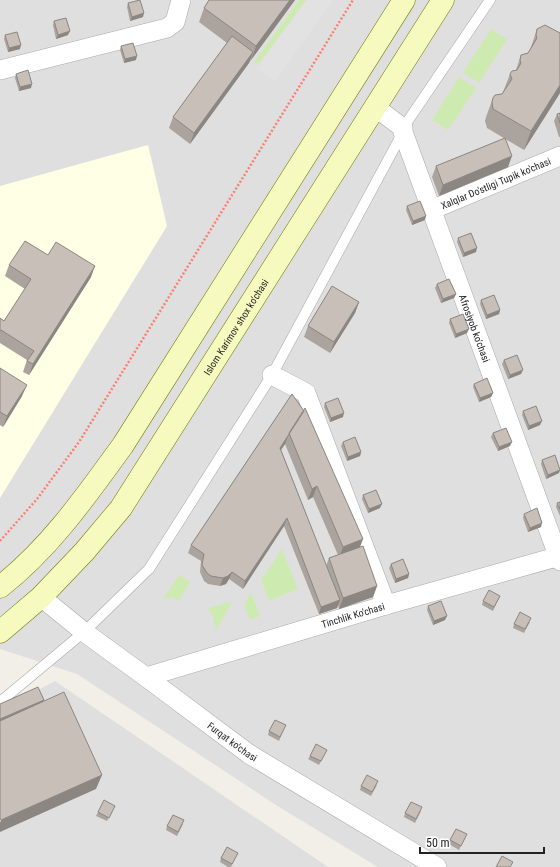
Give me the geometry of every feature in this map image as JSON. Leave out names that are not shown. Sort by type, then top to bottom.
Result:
[{"type":"main road","points":[[0,587],[17,574],[78,507],[123,445],[404,0]]},
{"type":"main road","name":"Islom Karimov shox ko'chasi","points":[[0,632],[41,597],[84,552],[121,508],[443,0]]},
{"type":"street","points":[[0,70],[167,28],[175,22],[181,0]]},
{"type":"street","points":[[375,107],[403,130]]},
{"type":"street","name":"Afrosiyob ko'chasi","points":[[403,130],[559,558]]},
{"type":"street","name":"Xalqlar Do'stligi Tupik ko'chasi","points":[[431,210],[560,156]]},
{"type":"street","points":[[272,375],[306,393],[386,605]]},
{"type":"street","name":"Tinchlik Ko'chasi","points":[[146,677],[386,605],[559,558]]},
{"type":"street","name":"Furqat ko'chasi","points":[[41,597],[84,632],[249,754],[436,867]]},
{"type":"lane","points":[[1,706],[84,632],[149,569],[272,375],[403,130],[490,0]]},
{"type":"path","points":[[0,541],[37,499],[79,442],[353,0]]},
{"type":"shaded area","points":[[0,0],[560,0],[560,867],[378,867],[279,807],[77,674],[0,649]]},
{"type":"shaded area","points":[[307,0],[333,0],[275,81],[257,68]]},
{"type":"shaded area","points":[[148,145],[167,226],[0,498],[0,186]]},
{"type":"shaded area","points":[[55,681],[328,867],[0,867],[0,710]]},
{"type":"green space","points":[[299,0],[306,0],[258,65],[254,62]]},
{"type":"green space","points":[[491,29],[507,39],[479,83],[463,72]]},
{"type":"green space","points":[[459,77],[476,88],[448,130],[432,120]]},
{"type":"green space","points":[[282,549],[298,589],[269,601],[261,580]]},
{"type":"green space","points":[[179,575],[190,582],[179,601],[172,597],[163,599]]},
{"type":"green space","points":[[251,592],[260,616],[250,620],[244,605]]},
{"type":"green space","points":[[233,601],[216,630],[213,617],[208,608]]},
{"type":"building","points":[[140,0],[144,13],[132,17],[128,3]]},
{"type":"building","points":[[209,0],[290,0],[256,46],[204,8]]},
{"type":"building","points":[[66,18],[70,31],[58,35],[54,21]]},
{"type":"building","points":[[545,25],[560,33],[560,85],[531,131],[493,109],[492,102],[495,95],[502,94],[512,79],[510,74],[512,71],[517,70],[521,63],[521,55],[528,53],[537,38],[537,29]]},
{"type":"building","points":[[17,32],[21,45],[9,48],[5,35]]},
{"type":"building","points":[[232,36],[253,52],[194,133],[173,117]]},
{"type":"building","points":[[133,43],[137,56],[125,59],[121,46]]},
{"type":"building","points":[[28,70],[32,84],[20,87],[16,74]]},
{"type":"building","points":[[560,113],[560,123],[557,114]]},
{"type":"building","points":[[505,138],[512,156],[443,185],[436,166]]},
{"type":"building","points":[[420,201],[426,216],[413,221],[407,206]]},
{"type":"building","points":[[471,233],[477,248],[464,253],[458,238]]},
{"type":"building","points":[[25,241],[48,255],[56,242],[95,266],[33,364],[27,361],[34,351],[1,330],[0,331],[0,318],[4,321],[31,279],[9,265]]},
{"type":"building","points":[[449,279],[456,294],[443,299],[437,284]]},
{"type":"building","points":[[332,286],[359,302],[334,342],[308,326]]},
{"type":"building","points":[[494,295],[500,310],[487,315],[481,300]]},
{"type":"building","points":[[463,314],[469,329],[456,334],[450,319]]},
{"type":"building","points":[[517,355],[523,370],[510,375],[504,360]]},
{"type":"building","points":[[0,368],[27,385],[7,416],[0,412]]},
{"type":"building","points":[[487,378],[493,393],[480,398],[474,384]]},
{"type":"building","points":[[292,394],[304,411],[280,448],[340,600],[321,607],[287,518],[245,581],[232,572],[223,578],[211,576],[202,565],[204,554],[191,545]]},
{"type":"building","points":[[338,398],[344,413],[331,418],[325,403]]},
{"type":"building","points":[[536,406],[542,421],[529,426],[523,411]]},
{"type":"building","points":[[305,408],[363,539],[343,547],[317,486],[312,489],[289,433]]},
{"type":"building","points":[[506,428],[512,442],[499,447],[493,433]]},
{"type":"building","points":[[355,437],[361,452],[348,457],[343,442]]},
{"type":"building","points":[[555,455],[560,470],[548,475],[542,460]]},
{"type":"building","points":[[376,490],[382,504],[369,509],[363,495]]},
{"type":"building","points":[[560,502],[560,509],[557,503]]},
{"type":"building","points":[[537,508],[542,523],[530,528],[524,514]]},
{"type":"building","points":[[363,546],[377,586],[343,598],[329,558]]},
{"type":"building","points":[[403,559],[409,574],[396,579],[391,564]]},
{"type":"building","points":[[489,590],[500,596],[494,607],[483,601]]},
{"type":"building","points":[[441,601],[447,616],[434,621],[428,606]]},
{"type":"building","points":[[520,612],[531,618],[525,629],[514,624]]},
{"type":"building","points":[[38,687],[44,700],[0,719],[0,704]]},
{"type":"building","points":[[64,692],[102,775],[1,820],[0,721]]},
{"type":"building","points":[[275,720],[286,725],[280,737],[269,731]]},
{"type":"building","points":[[316,744],[327,750],[321,761],[310,756]]},
{"type":"building","points":[[367,775],[378,781],[372,792],[361,786]]},
{"type":"building","points":[[104,800],[115,806],[109,818],[98,812]]},
{"type":"building","points":[[411,802],[422,807],[416,819],[405,813]]},
{"type":"building","points":[[173,815],[184,820],[178,832],[167,826]]},
{"type":"building","points":[[456,829],[467,834],[461,846],[450,840]]},
{"type":"building","points":[[227,847],[238,853],[232,864],[221,858]]},
{"type":"building","points":[[502,856],[513,862],[510,867],[496,867]]}]
